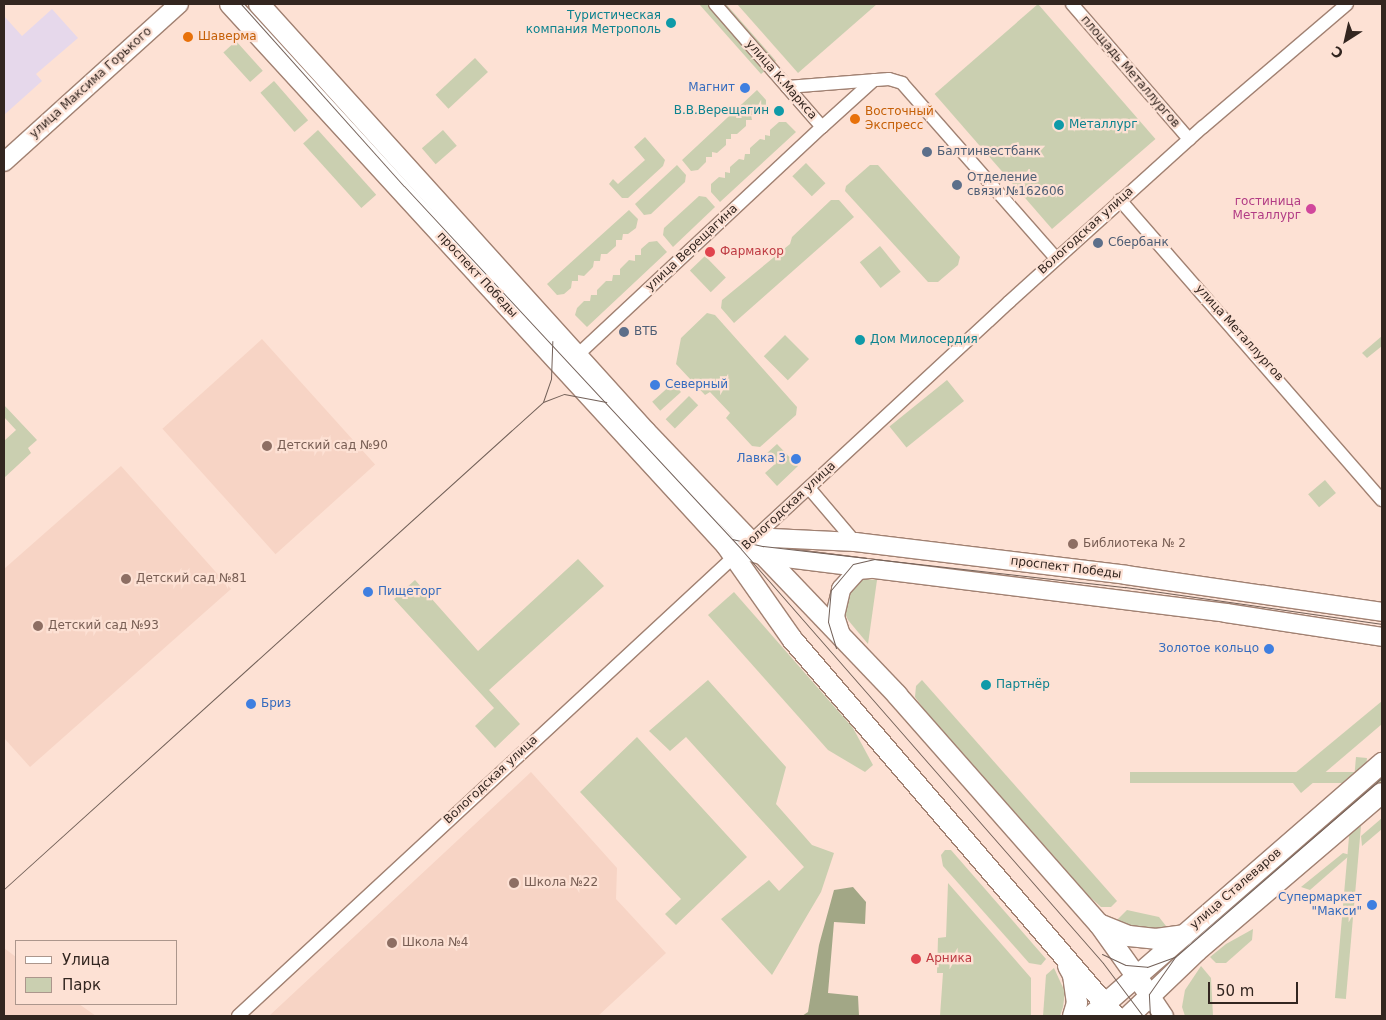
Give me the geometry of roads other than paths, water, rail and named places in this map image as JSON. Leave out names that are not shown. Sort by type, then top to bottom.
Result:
[{"type":"main road","name":"проспект Победы","points":[[230,4],[563,368],[742,550],[796,588],[897,695],[1098,924],[1135,978],[1150,994]]},
{"type":"main road","name":"проспект Победы","points":[[259,4],[414,178],[578,355],[742,550],[768,607],[792,639],[1062,955],[1104,1012]]},
{"type":"main road","points":[[768,607],[768,598],[777,586],[796,588]]},
{"type":"main road","name":"улица Сталеваров","points":[[1104,1012],[1135,978],[1382,764]]},
{"type":"main road","name":"улица Сталеваров","points":[[1129,1016],[1150,994],[1382,793]]},
{"type":"main road","points":[[1098,924],[1128,936],[1156,939],[1184,935]]},
{"type":"main road","points":[[1062,955],[1073,975],[1077,1003],[1073,1016]]},
{"type":"street","name":"улица Максима Горького","points":[[4,162],[179,4]]},
{"type":"street","name":"улица К.Маркса","points":[[715,4],[822,127],[874,80]]},
{"type":"street","name":"площадь Металлургов","points":[[1072,4],[1189,139]]},
{"type":"street","name":"Вологодская улица","points":[[238,1016],[1056,258],[1189,139],[1346,4]]},
{"type":"street","points":[[787,87],[889,79],[902,83],[1056,258]]},
{"type":"street","name":"улица Верещагина","points":[[563,368],[822,127]]},
{"type":"street","name":"улица Металлургов","points":[[1120,200],[1357,467],[1382,492]]},
{"type":"street","name":"улица Металлургов","points":[[1357,467],[1382,500]]},
{"type":"street","points":[[809,488],[855,542]]},
{"type":"street","name":"проспект Победы","points":[[742,550],[772,538],[855,542],[1126,575],[1382,612]]},
{"type":"street","name":"проспект Победы","points":[[742,550],[1226,613],[1382,637]]},
{"type":"street","points":[[842,638],[835,616],[841,588],[858,570],[881,568]]},
{"type":"street","name":"проспект Победы","points":[[1150,994],[1164,1016]]},
{"type":"tram line","points":[[241,4],[404,186],[741,549],[1103,963],[1143,1016]]},
{"type":"tram line","points":[[543,402],[551,379],[552,341]]},
{"type":"tram line","points":[[4,889],[543,402],[564,394],[606,402]]},
{"type":"tram line","points":[[732,539],[763,546],[866,558]]},
{"type":"tram line","points":[[836,648],[828,622],[831,590],[853,564],[874,559],[1125,587],[1382,624]]},
{"type":"tram line","points":[[1150,1016],[1149,994],[1175,957],[1382,778]]},
{"type":"tram line","points":[[1102,954],[1126,965],[1147,967],[1175,957]]},
{"type":"place","name":"Туристическая компания Метрополь","points":[[671,23]]},
{"type":"place","name":"Шаверма","points":[[188,37]]},
{"type":"place","name":"Магнит","points":[[745,88]]},
{"type":"place","name":"В.В.Верещагин","points":[[779,111]]},
{"type":"place","name":"Восточный Экспресс","points":[[855,119]]},
{"type":"place","name":"Металлург","points":[[1059,125]]},
{"type":"place","name":"Балтинвестбанк","points":[[927,152]]},
{"type":"place","name":"Отделение связи №162606","points":[[957,185]]},
{"type":"place","name":"гостиница Металлург","points":[[1311,209]]},
{"type":"place","name":"Сбербанк","points":[[1098,243]]},
{"type":"place","name":"Фармакор","points":[[710,252]]},
{"type":"place","name":"ВТБ","points":[[624,332]]},
{"type":"place","name":"Дом Милосердия","points":[[860,340]]},
{"type":"place","name":"Северный","points":[[655,385]]},
{"type":"place","name":"Детский сад №90","points":[[267,446]]},
{"type":"place","name":"Лавка 3","points":[[796,459]]},
{"type":"place","name":"Библиотека № 2","points":[[1073,544]]},
{"type":"place","name":"Детский сад №81","points":[[126,579]]},
{"type":"place","name":"Пищеторг","points":[[368,592]]},
{"type":"place","name":"Детский сад №93","points":[[38,626]]},
{"type":"place","name":"Золотое кольцо","points":[[1269,649]]},
{"type":"place","name":"Партнёр","points":[[986,685]]},
{"type":"place","name":"Бриз","points":[[251,704]]},
{"type":"place","name":"Школа №22","points":[[514,883]]},
{"type":"place","name":"Супермаркет \"Макси\"","points":[[1372,905]]},
{"type":"place","name":"Школа №4","points":[[392,943]]},
{"type":"place","name":"Арника","points":[[916,959]]}]
